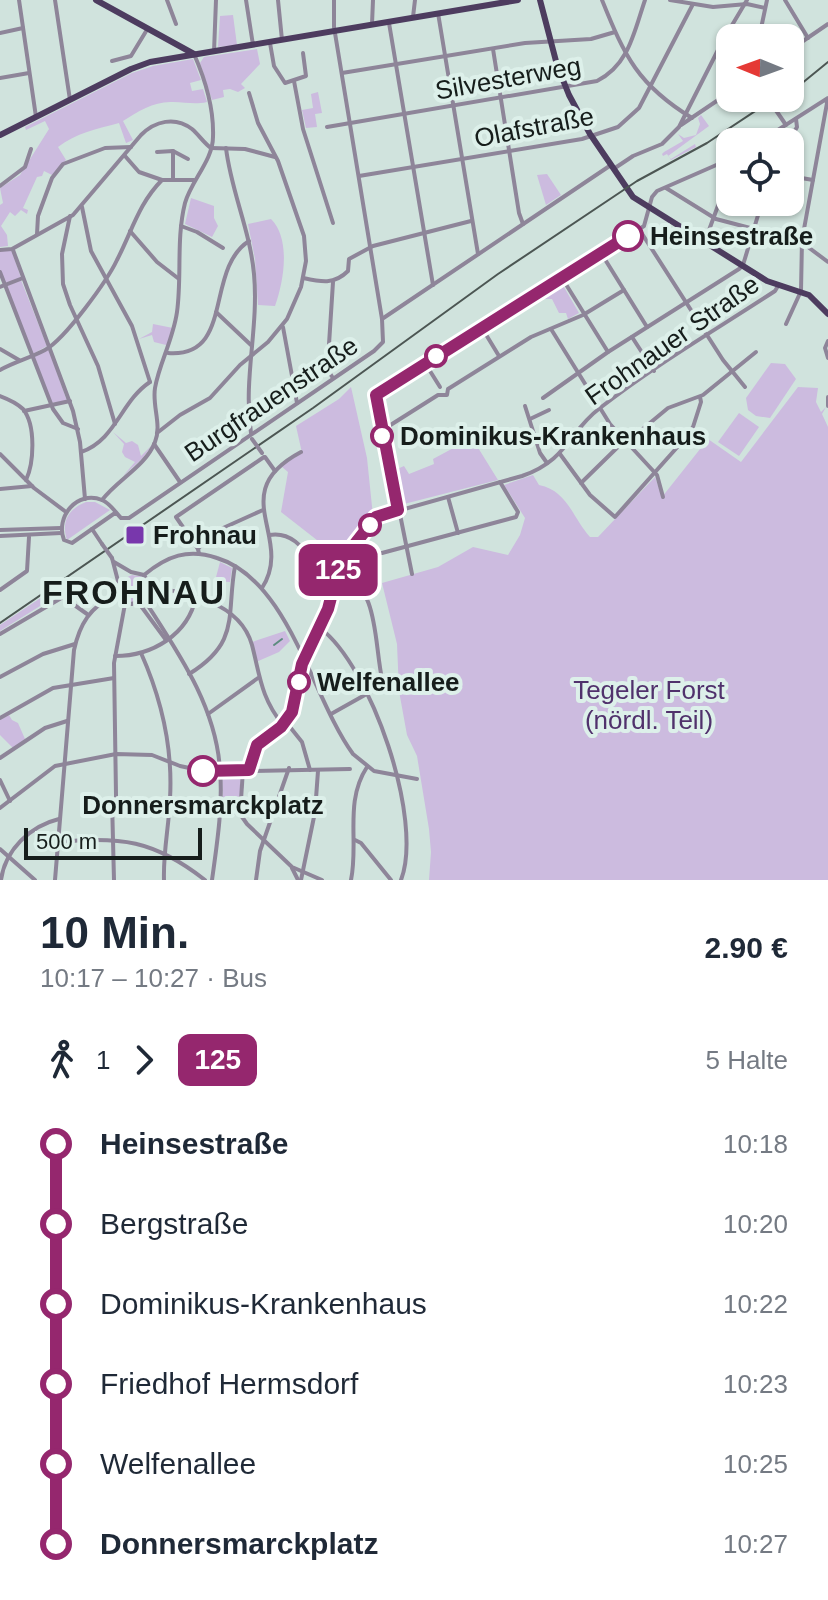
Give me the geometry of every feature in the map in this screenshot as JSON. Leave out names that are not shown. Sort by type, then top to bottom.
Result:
[{"type":"main road","points":[[96,0],[194,54]]},
{"type":"main road","points":[[0,135],[131,69],[194,54],[518,0]]},
{"type":"main road","points":[[540,0],[565,87],[595,141],[633,197],[741,266],[779,286],[801,291],[828,314]]},
{"type":"main road","points":[[180,57],[184,52],[181,46]]},
{"type":"street","points":[[19,0],[36,117]]},
{"type":"street","points":[[55,0],[70,100]]},
{"type":"street","points":[[167,0],[176,24]]},
{"type":"street","points":[[214,52],[216,0]]},
{"type":"street","points":[[246,0],[253,46]]},
{"type":"street","points":[[278,0],[282,40]]},
{"type":"street","name":"Burgfrauenstraße","points":[[115,513],[123,519],[129,518],[252,437],[380,346],[384,337],[335,30],[334,0]]},
{"type":"street","points":[[372,24],[373,0]]},
{"type":"street","points":[[413,17],[415,0]]},
{"type":"street","points":[[602,0],[626,55],[651,88],[692,118]]},
{"type":"street","points":[[626,55],[645,0]]},
{"type":"street","points":[[670,0],[714,7],[746,2],[765,8]]},
{"type":"street","points":[[762,24],[767,0]]},
{"type":"street","points":[[785,0],[808,38]]},
{"type":"street","points":[[679,127],[746,2]]},
{"type":"street","name":"Olafstraße","points":[[359,176],[510,151],[595,141],[627,121],[643,103],[693,4]]},
{"type":"street","points":[[438,13],[478,254]]},
{"type":"street","points":[[389,21],[433,285]]},
{"type":"street","points":[[804,41],[828,24]]},
{"type":"street","points":[[0,33],[23,28]]},
{"type":"street","points":[[112,61],[131,56],[148,28]]},
{"type":"street","points":[[342,73],[550,40],[591,39],[615,32]]},
{"type":"street","points":[[270,43],[274,66],[285,83],[306,75],[303,53]]},
{"type":"street","points":[[493,49],[523,224]]},
{"type":"street","points":[[81,452],[100,442],[129,399],[153,383],[168,353],[177,311],[185,204],[214,135],[210,108],[194,54]]},
{"type":"street","name":"Silvesterweg","points":[[327,127],[501,99],[603,78],[617,68],[626,55]]},
{"type":"street","points":[[0,78],[29,73]]},
{"type":"street","points":[[294,81],[303,129],[333,223]]},
{"type":"street","points":[[157,433],[210,398],[282,326],[295,303],[303,278],[306,243],[249,93]]},
{"type":"street","points":[[781,128],[827,99]]},
{"type":"street","points":[[786,324],[801,291],[802,242],[827,99]]},
{"type":"street","points":[[382,319],[612,167],[662,144],[679,127],[716,102]]},
{"type":"street","points":[[777,112],[786,125]]},
{"type":"street","points":[[796,119],[796,128]]},
{"type":"street","points":[[0,250],[12,249],[70,216],[149,128],[171,121],[190,128],[211,148],[245,149],[275,157]]},
{"type":"street","points":[[37,234],[38,216],[52,178],[63,164],[74,157],[105,148],[131,147]]},
{"type":"street","points":[[226,148],[249,241],[256,296],[247,402],[252,437],[275,471]]},
{"type":"street","points":[[0,186],[25,167],[31,149]]},
{"type":"street","points":[[173,151],[173,179]]},
{"type":"street","points":[[157,152],[173,151],[188,159]]},
{"type":"street","points":[[818,152],[828,154]]},
{"type":"street","points":[[124,155],[139,172],[162,180],[194,180]]},
{"type":"street","points":[[412,574],[376,395],[639,229],[645,224],[653,195],[716,165]]},
{"type":"street","points":[[804,178],[813,180]]},
{"type":"street","points":[[0,370],[49,347],[76,317],[107,278],[145,199],[162,180]]},
{"type":"street","points":[[665,187],[714,218],[802,242],[828,262]]},
{"type":"street","points":[[82,206],[89,245],[132,326],[153,383],[157,433],[147,457],[102,500]]},
{"type":"street","points":[[704,243],[716,212]]},
{"type":"street","points":[[70,216],[61,268],[65,290],[98,364],[115,424]]},
{"type":"street","points":[[543,398],[741,266],[758,216]]},
{"type":"street","points":[[303,278],[332,282],[348,271],[349,259],[370,247],[471,221]]},
{"type":"street","points":[[181,226],[223,248]]},
{"type":"street","points":[[639,229],[707,336],[745,387]]},
{"type":"street","points":[[130,231],[157,262],[179,279]]},
{"type":"street","points":[[168,353],[184,352],[199,345],[212,330],[220,289],[228,268],[249,241]]},
{"type":"street","points":[[12,249],[70,401],[78,429],[85,499]]},
{"type":"street","points":[[601,253],[647,327]]},
{"type":"street","points":[[0,272],[2,286],[51,405],[62,422],[78,429]]},
{"type":"street","points":[[2,286],[23,278]]},
{"type":"street","points":[[562,278],[608,352]]},
{"type":"street","points":[[332,282],[328,360],[333,378]]},
{"type":"street","name":"Frohnauer Straße","points":[[246,770],[257,745],[285,723],[295,705],[303,660],[320,628],[339,567],[376,517],[527,474],[547,464],[560,454],[600,407],[779,286]]},
{"type":"street","points":[[425,363],[440,387],[448,389],[531,337],[585,314],[624,290]]},
{"type":"street","points":[[216,312],[252,346]]},
{"type":"street","points":[[282,326],[297,403]]},
{"type":"street","points":[[482,328],[500,357]]},
{"type":"street","points":[[551,329],[600,407],[655,472],[663,497]]},
{"type":"street","points":[[632,337],[654,371]]},
{"type":"street","points":[[828,341],[825,348],[828,358]]},
{"type":"street","points":[[0,349],[20,360]]},
{"type":"street","points":[[581,483],[626,441],[668,408],[700,397],[756,352]]},
{"type":"street","points":[[438,395],[440,387]]},
{"type":"street","points":[[381,431],[438,395],[447,395],[448,389]]},
{"type":"street","points":[[0,396],[24,411],[29,422],[31,444],[26,480]]},
{"type":"street","points":[[560,454],[595,500],[615,517],[690,431],[700,397]]},
{"type":"street","points":[[828,397],[828,406]]},
{"type":"street","points":[[24,411],[70,401]]},
{"type":"street","points":[[525,406],[540,453],[547,464]]},
{"type":"street","points":[[530,419],[549,410]]},
{"type":"street","points":[[154,444],[181,482]]},
{"type":"street","points":[[262,588],[272,565],[272,549],[263,510],[266,488],[285,460],[301,452]]},
{"type":"street","points":[[0,454],[32,486],[66,512]]},
{"type":"street","points":[[199,551],[176,517],[263,455]]},
{"type":"street","points":[[382,553],[518,515],[500,482]]},
{"type":"street","points":[[0,489],[32,486]]},
{"type":"street","points":[[448,497],[458,533]]},
{"type":"street","points":[[85,499],[102,500],[115,513],[70,543],[65,542],[61,530],[66,512],[85,499]]},
{"type":"street","points":[[199,551],[212,533],[263,510]]},
{"type":"street","points":[[55,880],[69,685],[75,644],[87,614],[115,594],[118,581],[113,560],[92,529]]},
{"type":"street","points":[[0,533],[61,530]]},
{"type":"street","points":[[0,533],[29,537],[61,530]]},
{"type":"street","points":[[269,535],[284,535],[293,539],[335,586]]},
{"type":"street","points":[[0,590],[27,571],[29,537]]},
{"type":"street","points":[[144,575],[169,557],[199,551],[235,566],[273,601],[346,744],[358,761],[398,777],[417,779]]},
{"type":"street","points":[[113,560],[131,572],[144,575],[149,587],[140,600],[125,604],[115,594]]},
{"type":"street","points":[[189,674],[216,651],[227,631],[232,615],[235,566]]},
{"type":"street","points":[[331,714],[385,683],[368,597],[355,578],[339,567]]},
{"type":"street","points":[[118,581],[131,572]]},
{"type":"street","points":[[149,587],[196,597],[232,615],[248,637],[258,678],[272,709],[302,742],[310,770]]},
{"type":"street","points":[[0,634],[63,596],[87,614]]},
{"type":"street","points":[[115,656],[141,653],[169,642],[189,618],[196,597]]},
{"type":"street","points":[[140,600],[189,674],[208,714],[216,741],[220,771],[219,809],[212,880]]},
{"type":"street","points":[[116,798],[115,656],[125,604]]},
{"type":"street","points":[[320,628],[343,653],[387,739],[398,777],[408,843],[401,880]]},
{"type":"street","points":[[0,677],[43,654],[75,644]]},
{"type":"street","points":[[141,653],[163,713],[170,762],[164,880]]},
{"type":"street","points":[[0,718],[41,694],[69,685],[114,678]]},
{"type":"street","points":[[208,714],[258,678]]},
{"type":"street","points":[[0,758],[45,728],[67,721]]},
{"type":"street","points":[[0,808],[49,769],[64,763],[116,754],[141,753],[195,770],[350,769],[362,776]]},
{"type":"street","points":[[350,769],[358,761]]},
{"type":"street","points":[[351,880],[355,840],[354,799],[367,767]]},
{"type":"street","points":[[256,880],[263,841],[289,768]]},
{"type":"street","points":[[240,814],[246,770]]},
{"type":"street","points":[[300,880],[316,807],[318,771]]},
{"type":"street","points":[[0,780],[10,801]]},
{"type":"street","points":[[114,880],[112,800],[170,803]]},
{"type":"street","points":[[219,809],[240,814],[263,841],[292,867],[300,880]]},
{"type":"street","points":[[1,880],[9,856],[21,841],[35,829],[59,819]]},
{"type":"street","points":[[58,842],[113,839],[141,843],[164,852],[205,880]]},
{"type":"street","points":[[355,840],[361,843],[391,880]]},
{"type":"street","points":[[0,849],[35,880]]},
{"type":"street","points":[[292,867],[322,880]]},
{"type":"green space","points":[[233,15],[237,45],[218,47],[220,16]]},
{"type":"green space","points":[[257,49],[260,64],[241,84],[245,88],[238,92],[223,90],[224,97],[212,100],[200,63],[204,57]]},
{"type":"green space","points":[[193,59],[201,80],[190,83],[192,91],[203,89],[207,102],[166,102],[141,110],[123,121],[133,140],[126,143],[119,123],[65,142],[58,147],[66,160],[52,175],[44,171],[42,176],[37,177],[23,208],[28,210],[27,214],[21,210],[15,216],[10,212],[1,226],[7,235],[8,246],[0,247],[0,205],[3,203],[0,188],[20,175],[49,129],[45,121],[26,130],[25,127],[132,73]]},
{"type":"green space","points":[[318,92],[322,113],[315,114],[317,127],[306,128],[302,110],[313,108],[311,94]]},
{"type":"green space","points":[[701,115],[709,126],[668,156],[662,154],[683,141],[678,134],[684,138],[696,135]]},
{"type":"green space","points":[[695,144],[696,147],[671,160],[669,157],[671,159]]},
{"type":"green space","points":[[547,174],[561,195],[546,205],[537,175]]},
{"type":"green space","points":[[191,198],[214,206],[218,226],[212,237],[185,224]]},
{"type":"green space","points":[[271,219],[281,238],[284,261],[275,306],[258,305],[255,259],[248,224]]},
{"type":"green space","points":[[0,251],[12,251],[21,278],[5,283],[0,270]]},
{"type":"green space","points":[[21,280],[47,346],[33,354],[7,286]]},
{"type":"green space","points":[[561,282],[579,313],[568,319],[566,313],[559,313],[552,299],[539,299],[538,295]]},
{"type":"green space","points":[[153,324],[173,328],[165,350],[166,345],[154,342],[152,335],[139,339],[152,332]]},
{"type":"green space","points":[[47,350],[67,401],[51,403],[34,356]]},
{"type":"green space","points":[[771,363],[785,364],[796,379],[770,418],[756,416],[748,410],[746,398]]},
{"type":"green space","points":[[351,387],[367,458],[373,516],[338,561],[331,551],[281,512],[288,472],[281,466],[302,453],[296,426],[339,399]]},
{"type":"green space","name":"Tegeler Forst (nördl. Teil)","points":[[798,387],[818,388],[816,402],[821,412],[826,407],[822,414],[828,427],[828,880],[429,880],[429,829],[417,756],[407,735],[399,691],[397,644],[382,583],[438,567],[473,547],[508,555],[520,535],[525,518],[504,485],[533,475],[539,485],[549,488],[563,499],[590,537],[598,537],[655,477],[662,497],[708,439],[741,462]]},
{"type":"green space","points":[[739,413],[759,427],[739,456],[718,442]]},
{"type":"green space","points":[[113,432],[126,443],[132,441],[138,445],[141,456],[153,444],[123,476],[135,462],[125,457],[122,452],[124,444]]},
{"type":"green space","points":[[472,438],[498,480],[400,505],[393,471],[404,466],[409,474],[434,464],[433,459]]},
{"type":"green space","points":[[86,502],[95,502],[110,510],[67,540],[65,527],[68,517],[75,508]]},
{"type":"green space","points":[[220,562],[232,568],[230,582],[215,581]]},
{"type":"green space","points":[[132,575],[144,577],[147,581],[145,592],[132,602],[123,601],[118,588],[123,579]]},
{"type":"green space","points":[[57,587],[61,593],[0,631],[0,625]]},
{"type":"green space","points":[[285,631],[290,641],[279,652],[256,662],[252,642]]},
{"type":"green space","points":[[9,715],[18,723],[25,739],[13,748],[0,735],[0,720]]},
{"type":"green space","name":"Donnersmarckplatz","points":[[241,772],[239,810],[223,808],[222,774],[224,777],[224,773]]},
{"type":"waterway","points":[[274,645],[282,639]]},
{"type":"tram line","points":[[804,82],[828,62]]},
{"type":"tram line","points":[[0,623],[313,408],[498,274],[637,181],[707,143],[754,112]]},
{"type":"bus line","name":"125","points":[[203,771],[249,770],[257,745],[286,722],[295,705],[303,660],[328,609],[340,563],[376,517],[398,510],[374,398],[379,391],[628,236]]},
{"type":"place","name":"Heinsestraße","points":[[628,236]]},
{"type":"place","name":"Dominikus-Krankenhaus","points":[[382,436]]},
{"type":"place","name":"Frohnau","points":[[135,535]]},
{"type":"place","name":"Welfenallee","points":[[299,682]]},
{"type":"place","name":"Donnersmarckplatz","points":[[203,771]]},
{"type":"district","name":"FROHNAU","points":[[134,592]]}]
